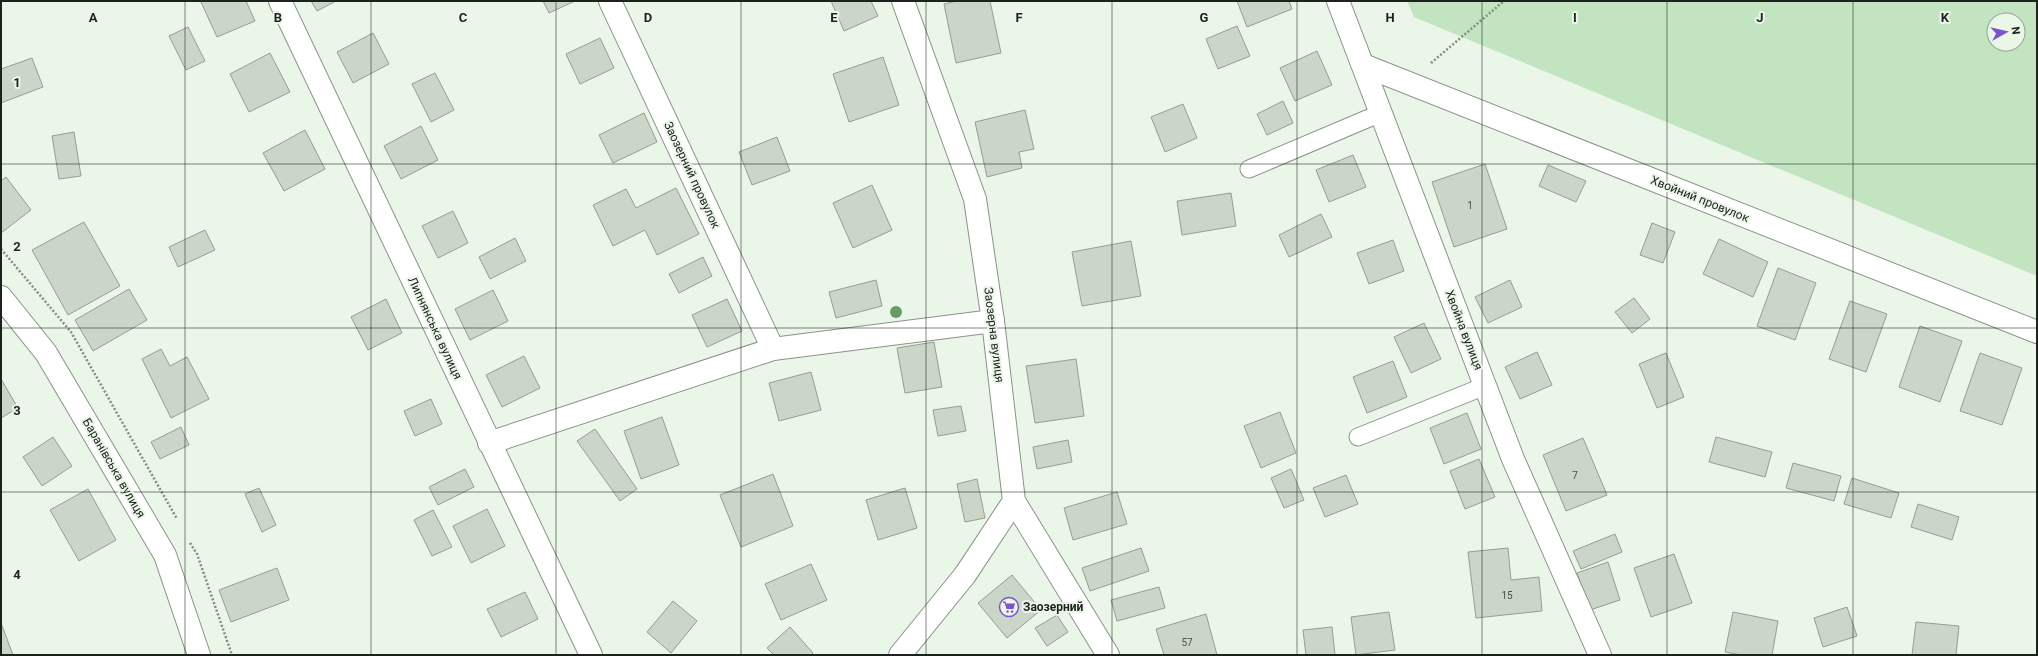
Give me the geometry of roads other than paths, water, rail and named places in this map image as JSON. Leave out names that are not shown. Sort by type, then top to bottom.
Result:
[{"type":"street","name":"Липнянська вулиця","points":[[280,1],[591,655]]},
{"type":"street","name":"Заозерний провулок","points":[[610,1],[773,348]]},
{"type":"street","name":"Заозерна вулиця","points":[[903,1],[974,199],[993,321],[1014,501],[1108,655]]},
{"type":"street","name":"Хвойна вулиця","points":[[1338,1],[1513,459],[1600,655]]},
{"type":"street","name":"Хвойний провулок","points":[[1363,65],[2037,332]]},
{"type":"street","name":"Баранівська вулиця","points":[[1,297],[46,353],[165,555],[199,655]]},
{"type":"street","points":[[489,443],[773,348],[993,321]]},
{"type":"street","points":[[900,655],[965,576],[1014,501]]},
{"type":"lane","points":[[1249,169],[1381,113]]},
{"type":"lane","points":[[1358,437],[1485,386]]},
{"type":"place","name":"Заозерний","points":[[1009,607]]}]
